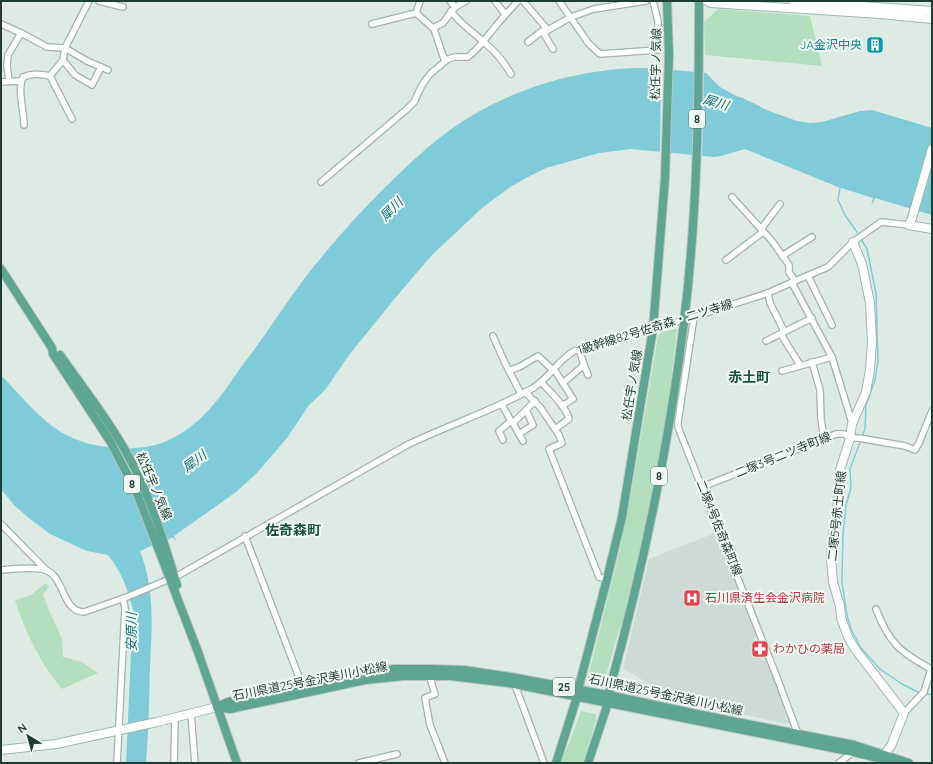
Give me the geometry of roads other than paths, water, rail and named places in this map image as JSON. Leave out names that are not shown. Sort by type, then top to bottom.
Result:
[{"type":"main road","name":"松任宇ノ気線","points":[[556,763],[578,694],[623,510],[653,329],[665,178],[669,54],[667,1]]},
{"type":"main road","name":"8","points":[[588,763],[608,699],[643,561],[670,422],[684,320],[695,183],[700,1]]},
{"type":"main road","name":"松任宇ノ気線","points":[[1,269],[52,348],[53,354],[95,418],[126,472],[163,553],[237,763]]},
{"type":"main road","name":"松任宇ノ気線","points":[[52,348],[57,350],[122,444],[135,469],[151,507],[163,553]]},
{"type":"main road","name":"石川県道25号金沢美川小松線","points":[[217,707],[228,702],[283,689],[361,673],[395,669],[464,670],[497,675],[578,694]]},
{"type":"main road","name":"石川県道25号金沢美川小松線","points":[[217,707],[230,709],[365,680],[404,676],[479,679],[608,699],[854,745],[877,758],[890,763]]},
{"type":"main road","name":"石川県道25号金沢美川小松線","points":[[608,699],[877,758],[909,763]]},
{"type":"street","points":[[50,76],[63,60],[65,48],[89,1]]},
{"type":"street","points":[[99,1],[123,7]]},
{"type":"street","points":[[416,13],[420,1]]},
{"type":"street","points":[[450,1],[457,19],[484,42],[504,62],[511,74]]},
{"type":"street","points":[[434,29],[443,23],[453,9],[466,1]]},
{"type":"street","points":[[495,1],[505,14]]},
{"type":"street","points":[[321,182],[406,110],[414,102],[430,74],[445,61],[455,57],[468,57],[484,42],[505,14],[518,1]]},
{"type":"street","points":[[523,1],[546,32],[553,49]]},
{"type":"street","points":[[559,1],[589,44],[600,54],[658,50],[658,21],[653,1]]},
{"type":"street","points":[[528,42],[542,31],[546,32],[570,17],[594,9],[646,1]]},
{"type":"street","points":[[707,1],[712,3],[880,14],[932,19]]},
{"type":"street","points":[[792,1],[932,11]]},
{"type":"street","points":[[372,24],[416,13]]},
{"type":"street","points":[[416,13],[434,29],[442,56],[445,61]]},
{"type":"street","points":[[1,24],[21,32],[46,47],[65,48],[87,61],[108,70]]},
{"type":"street","points":[[9,81],[7,66],[8,55],[21,32]]},
{"type":"street","points":[[63,60],[75,75],[92,85],[102,67]]},
{"type":"street","points":[[24,125],[21,81],[23,77],[28,74],[37,73],[50,76],[72,119]]},
{"type":"street","points":[[1,82],[21,81]]},
{"type":"street","points":[[932,149],[911,222],[932,229]]},
{"type":"street","points":[[732,197],[772,241],[789,265],[794,282],[832,357],[852,424]]},
{"type":"street","points":[[726,260],[762,230],[780,204]]},
{"type":"street","name":"1級幹線82号佐奇森・二ツ寺線","points":[[46,570],[56,578],[62,592],[70,604],[79,612],[84,612],[125,598],[172,578],[407,445],[437,431],[502,405],[541,382],[567,355],[579,350],[694,317],[768,293],[828,267],[853,242],[881,222],[911,222]]},
{"type":"street","points":[[782,256],[812,237]]},
{"type":"street","name":"二塚5号赤土町線","points":[[853,242],[862,264],[870,303],[872,342],[870,370],[866,392],[852,424],[850,438],[840,470],[839,495],[832,543],[831,559],[833,582],[840,606],[841,618],[848,637],[863,660],[904,713]]},
{"type":"street","points":[[808,276],[832,325]]},
{"type":"street","points":[[768,293],[770,303],[782,329],[782,336],[800,365]]},
{"type":"street","name":"二塚4号佐奇森町線","points":[[694,317],[678,427],[798,734]]},
{"type":"street","points":[[766,341],[812,318]]},
{"type":"street","points":[[493,336],[504,361],[523,393],[535,401],[540,407],[555,429],[562,443],[549,449],[599,577],[607,579]]},
{"type":"street","points":[[579,350],[588,375]]},
{"type":"street","points":[[510,371],[538,356],[553,369],[572,399],[562,406]]},
{"type":"street","points":[[782,371],[832,357]]},
{"type":"street","points":[[812,362],[820,390],[821,419],[824,439]]},
{"type":"street","points":[[563,383],[584,365]]},
{"type":"street","points":[[541,382],[569,416],[569,419],[555,429]]},
{"type":"street","points":[[503,440],[499,431],[512,422],[535,401]]},
{"type":"street","points":[[502,405],[523,441]]},
{"type":"street","points":[[519,434],[533,425],[526,410]]},
{"type":"street","name":"二塚3号二ツ寺町線","points":[[702,487],[836,434],[844,434],[850,438],[862,438],[905,446],[915,450],[932,411]]},
{"type":"street","points":[[670,422],[678,427]]},
{"type":"street","points":[[1,524],[46,570]]},
{"type":"street","points":[[245,536],[302,686]]},
{"type":"street","points":[[1,570],[46,570]]},
{"type":"street","points":[[117,763],[120,730],[125,598]]},
{"type":"street","points":[[876,609],[884,628],[891,640],[899,649],[931,669],[922,694],[904,713],[891,746],[877,758]]},
{"type":"street","points":[[429,676],[436,694],[424,698],[430,725],[445,763]]},
{"type":"street","points":[[515,685],[544,763]]},
{"type":"street","points":[[1,750],[56,744],[175,718],[217,707]]},
{"type":"street","points":[[191,714],[195,763]]},
{"type":"street","points":[[174,763],[175,718]]},
{"type":"street","points":[[839,763],[853,752]]},
{"type":"street","points":[[359,763],[397,754]]},
{"type":"water","name":"犀川","points":[[651,61],[652,68],[706,73],[720,87],[736,96],[769,111],[797,121],[810,123],[822,122],[860,111],[872,110],[932,128],[932,215],[875,198],[871,207],[873,198],[838,187],[745,149],[714,157],[631,149],[599,153],[546,168],[510,187],[482,208],[431,256],[349,355],[325,390],[309,405],[287,438],[256,474],[236,492],[174,536],[176,541],[172,537],[140,551],[148,580],[151,608],[149,720],[146,763],[126,763],[133,609],[129,594],[124,580],[108,555],[87,551],[50,534],[14,505],[1,489],[1,375],[39,415],[52,426],[81,441],[99,446],[133,448],[151,446],[169,440],[191,427],[209,410],[225,391],[304,279],[325,253],[357,216],[414,160],[438,139],[472,116],[495,103],[520,92],[571,76],[624,69],[650,68]]},
{"type":"waterway","points":[[840,188],[838,200],[845,215],[857,232]]},
{"type":"waterway","points":[[861,239],[867,249],[876,293],[878,361],[875,380],[866,405],[865,429],[850,469],[851,488],[846,505],[843,534],[842,582],[847,615],[851,629],[861,648],[880,669],[902,684],[920,693]]},
{"type":"waterway","points":[[924,693],[932,695]]},
{"type":"place","name":"JA金沢中央","points":[[875,45]]},
{"type":"place","name":"石川県済生会金沢病院","points":[[692,598]]},
{"type":"place","name":"わかひの薬局","points":[[760,649]]},
{"type":"district","name":"赤土町","points":[[749,377]]},
{"type":"district","name":"佐奇森町","points":[[293,530]]},
{"type":"water label","name":"安原川","points":[[131,632]]}]
